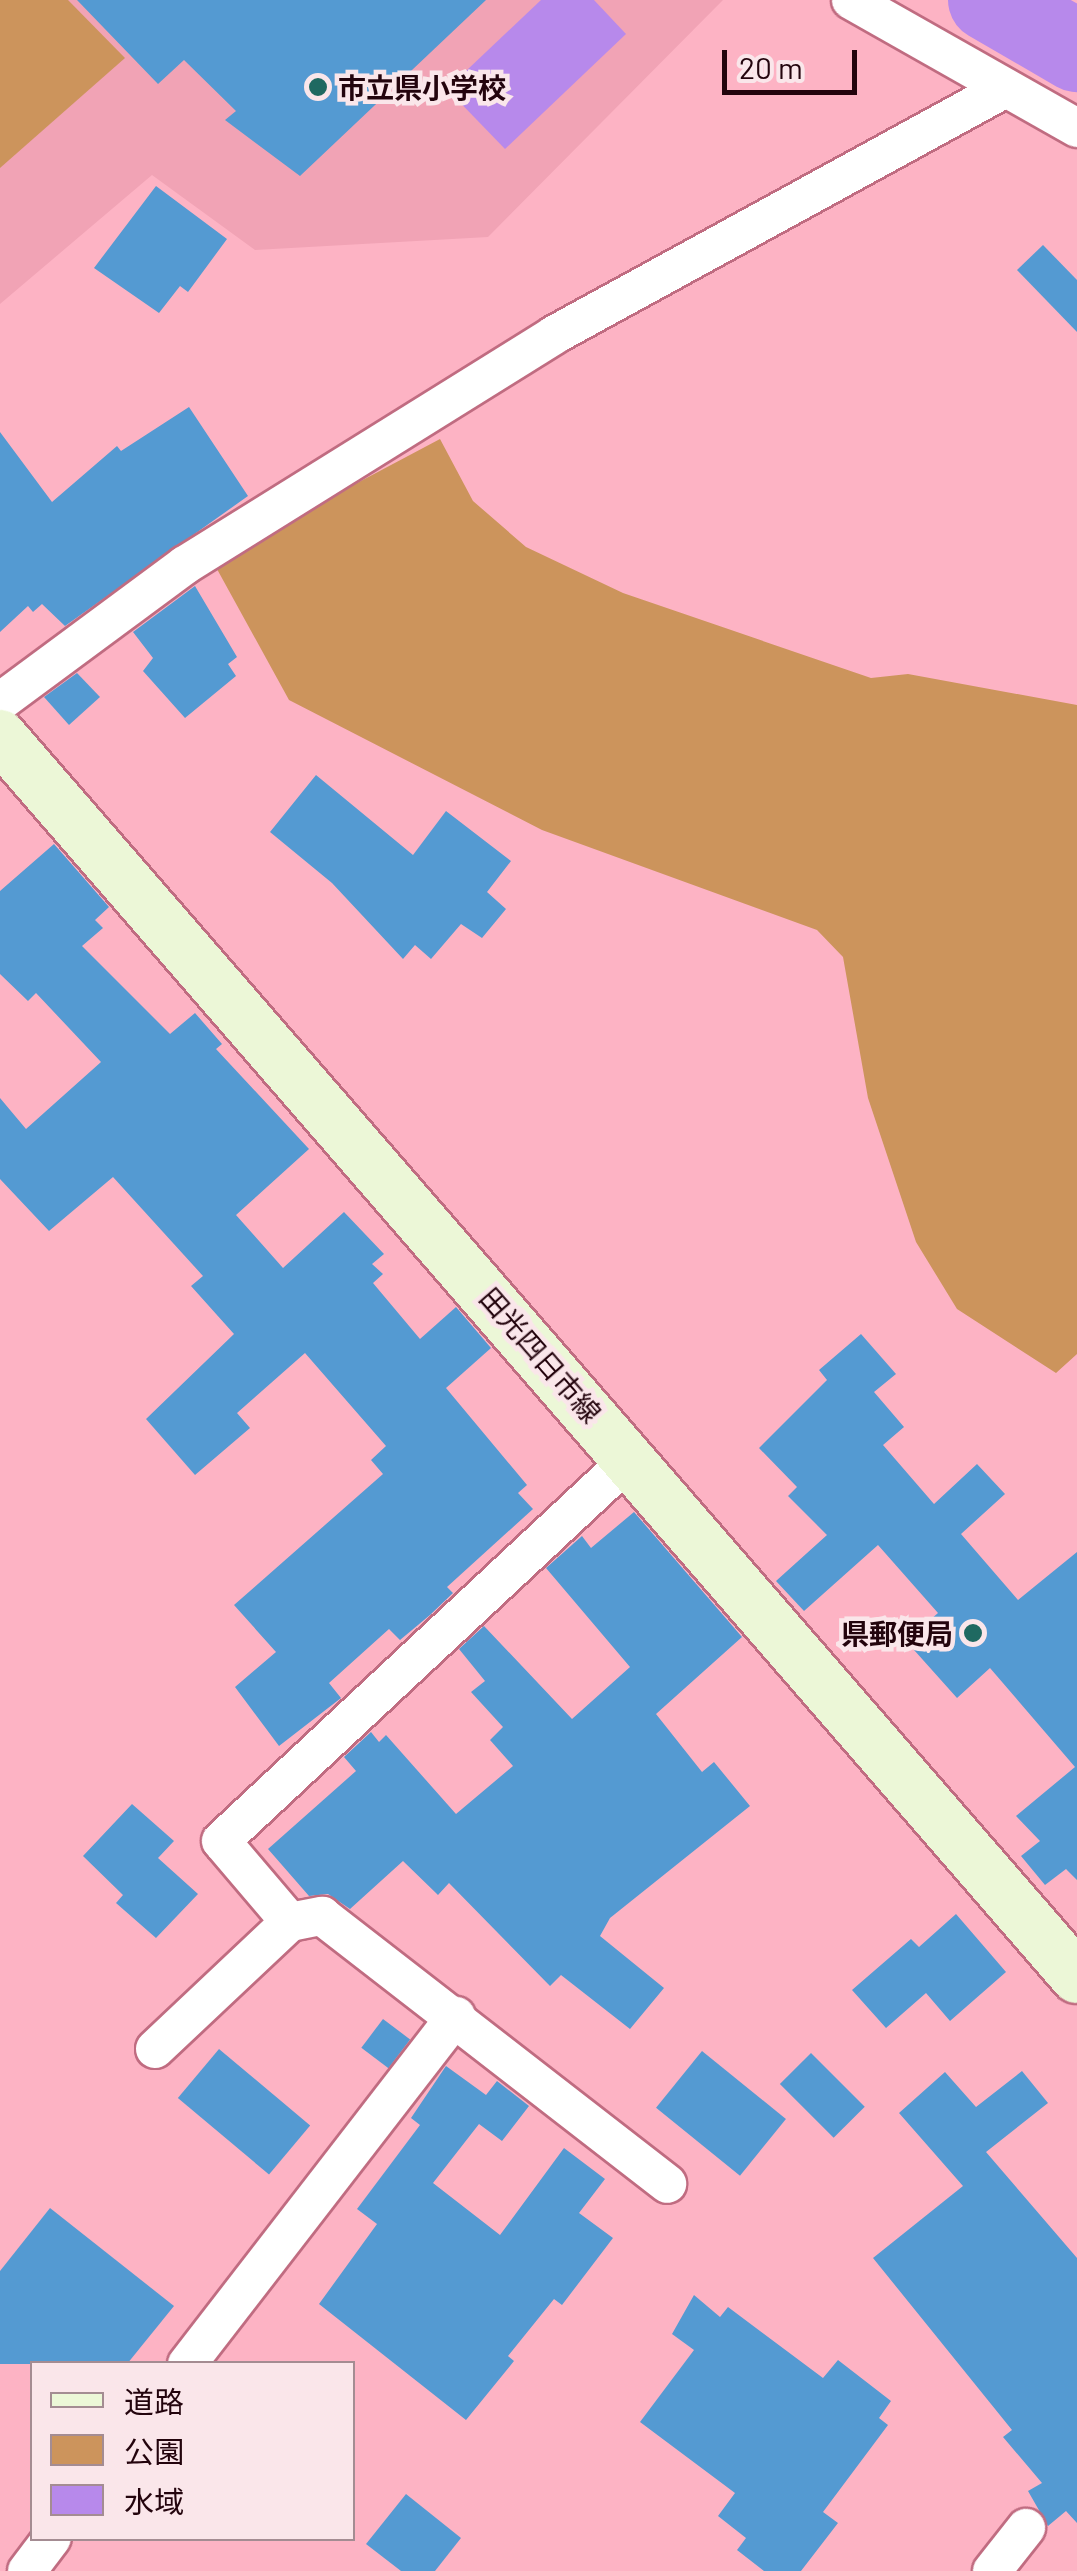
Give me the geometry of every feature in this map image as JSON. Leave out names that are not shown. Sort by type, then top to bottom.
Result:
[{"type":"main road","name":"田光四日市線","points":[[0,736],[631,1458],[1077,1977]]},
{"type":"street","points":[[852,0],[1004,90],[1077,128]]},
{"type":"street","points":[[0,702],[186,565],[554,335],[1004,90]]},
{"type":"street","points":[[290,1922],[221,1841],[631,1458]]},
{"type":"street","points":[[156,2049],[290,1922],[322,1916],[456,2016],[667,2184]]},
{"type":"street","points":[[189,2361],[456,2016]]},
{"type":"street","points":[[992,2571],[1026,2528]]},
{"type":"street","points":[[26,2571],[50,2541]]},
{"type":"shaded area","name":"市立県小学校","points":[[0,0],[723,0],[488,237],[255,250],[152,175],[0,304]]},
{"type":"green space","points":[[0,0],[68,0],[125,58],[0,168]]},
{"type":"green space","points":[[440,439],[473,501],[526,547],[623,593],[871,678],[908,674],[1077,705],[1077,1354],[1056,1373],[957,1309],[916,1242],[868,1098],[843,957],[817,930],[542,830],[289,700],[212,560]]},
{"type":"water","points":[[541,0],[594,0],[626,34],[505,149],[447,89]]},
{"type":"building","points":[[77,0],[486,0],[300,176],[225,120],[236,111],[184,60],[158,84]]},
{"type":"building","points":[[156,186],[227,239],[188,292],[180,286],[159,313],[94,268]]},
{"type":"building","points":[[1043,245],[1077,280],[1077,332],[1017,270]]},
{"type":"building","points":[[189,407],[248,496],[65,626],[42,604],[33,612],[28,606],[0,632],[0,432],[52,502],[117,446],[121,451]]},
{"type":"building","points":[[195,586],[237,657],[228,664],[236,676],[185,718],[143,671],[153,658],[133,632]]},
{"type":"building","points":[[77,673],[100,697],[69,725],[44,697]]},
{"type":"building","points":[[316,775],[413,855],[446,811],[511,861],[487,892],[506,909],[482,938],[461,924],[431,959],[415,945],[403,959],[332,883],[270,832]]},
{"type":"building","points":[[54,844],[109,907],[95,920],[103,928],[82,946],[170,1034],[195,1013],[222,1044],[216,1049],[309,1149],[236,1215],[283,1268],[344,1212],[384,1254],[372,1264],[383,1274],[373,1283],[420,1339],[456,1307],[491,1348],[446,1388],[527,1485],[518,1493],[533,1509],[447,1587],[453,1593],[430,1615],[400,1640],[389,1629],[329,1683],[341,1698],[279,1746],[235,1687],[276,1652],[234,1605],[383,1474],[371,1460],[386,1446],[305,1353],[237,1413],[250,1428],[195,1475],[146,1419],[234,1334],[191,1286],[203,1276],[113,1177],[49,1231],[0,1179],[0,1098],[26,1129],[101,1062],[36,993],[28,1001],[0,974],[0,891]]},
{"type":"building","points":[[861,1334],[896,1374],[874,1392],[904,1427],[883,1445],[934,1504],[977,1464],[1005,1494],[961,1534],[1018,1600],[1077,1552],[1077,1880],[1066,1869],[1045,1885],[1021,1856],[1040,1841],[1016,1816],[1075,1767],[990,1668],[957,1698],[906,1641],[938,1613],[878,1545],[804,1611],[776,1581],[827,1535],[788,1496],[797,1487],[759,1448],[827,1380],[819,1370]]},
{"type":"building","points":[[634,1512],[742,1637],[656,1714],[702,1772],[714,1762],[750,1806],[610,1918],[600,1936],[664,1988],[630,2029],[561,1975],[550,1986],[449,1883],[438,1895],[403,1861],[350,1909],[328,1894],[309,1896],[268,1849],[356,1771],[344,1757],[371,1732],[379,1742],[386,1735],[456,1814],[513,1766],[490,1740],[503,1727],[471,1692],[485,1681],[459,1649],[484,1626],[572,1719],[630,1667],[546,1568],[582,1536],[591,1548]]},
{"type":"building","points":[[132,1804],[174,1841],[158,1858],[198,1894],[156,1938],[116,1903],[123,1895],[83,1856]]},
{"type":"building","points":[[956,1914],[1006,1972],[950,2021],[926,1993],[886,2028],[852,1990],[911,1939],[919,1947]]},
{"type":"building","points":[[383,2019],[410,2039],[388,2068],[361,2048]]},
{"type":"building","points":[[219,2049],[310,2125],[269,2175],[178,2098]]},
{"type":"building","points":[[702,2051],[786,2119],[740,2176],[656,2108]]},
{"type":"building","points":[[811,2053],[865,2107],[834,2138],[780,2084]]},
{"type":"building","points":[[446,2066],[486,2095],[497,2081],[529,2106],[502,2141],[479,2124],[433,2183],[500,2235],[564,2148],[605,2179],[579,2213],[613,2238],[562,2305],[554,2299],[508,2356],[514,2361],[466,2420],[319,2304],[377,2224],[357,2209],[420,2125],[411,2118]]},
{"type":"building","points":[[1022,2071],[1048,2103],[986,2152],[1077,2258],[1077,2523],[1066,2511],[1048,2526],[1028,2491],[1042,2483],[1003,2437],[1012,2430],[873,2258],[963,2186],[899,2113],[945,2072],[976,2107]]},
{"type":"building","points":[[50,2208],[174,2306],[129,2361],[0,2364],[0,2271]]},
{"type":"building","points":[[694,2295],[720,2317],[728,2307],[823,2378],[838,2360],[891,2401],[879,2418],[888,2425],[823,2512],[838,2523],[801,2571],[764,2571],[737,2550],[746,2538],[718,2516],[735,2493],[640,2422],[694,2350],[672,2334]]},
{"type":"building","points":[[406,2494],[461,2538],[435,2571],[401,2571],[366,2544]]},
{"type":"waterway","points":[[989,0],[1077,51]]},
{"type":"place","name":"市立県小学校","points":[[318,87]]},
{"type":"place","name":"県郵便局","points":[[973,1633]]}]
